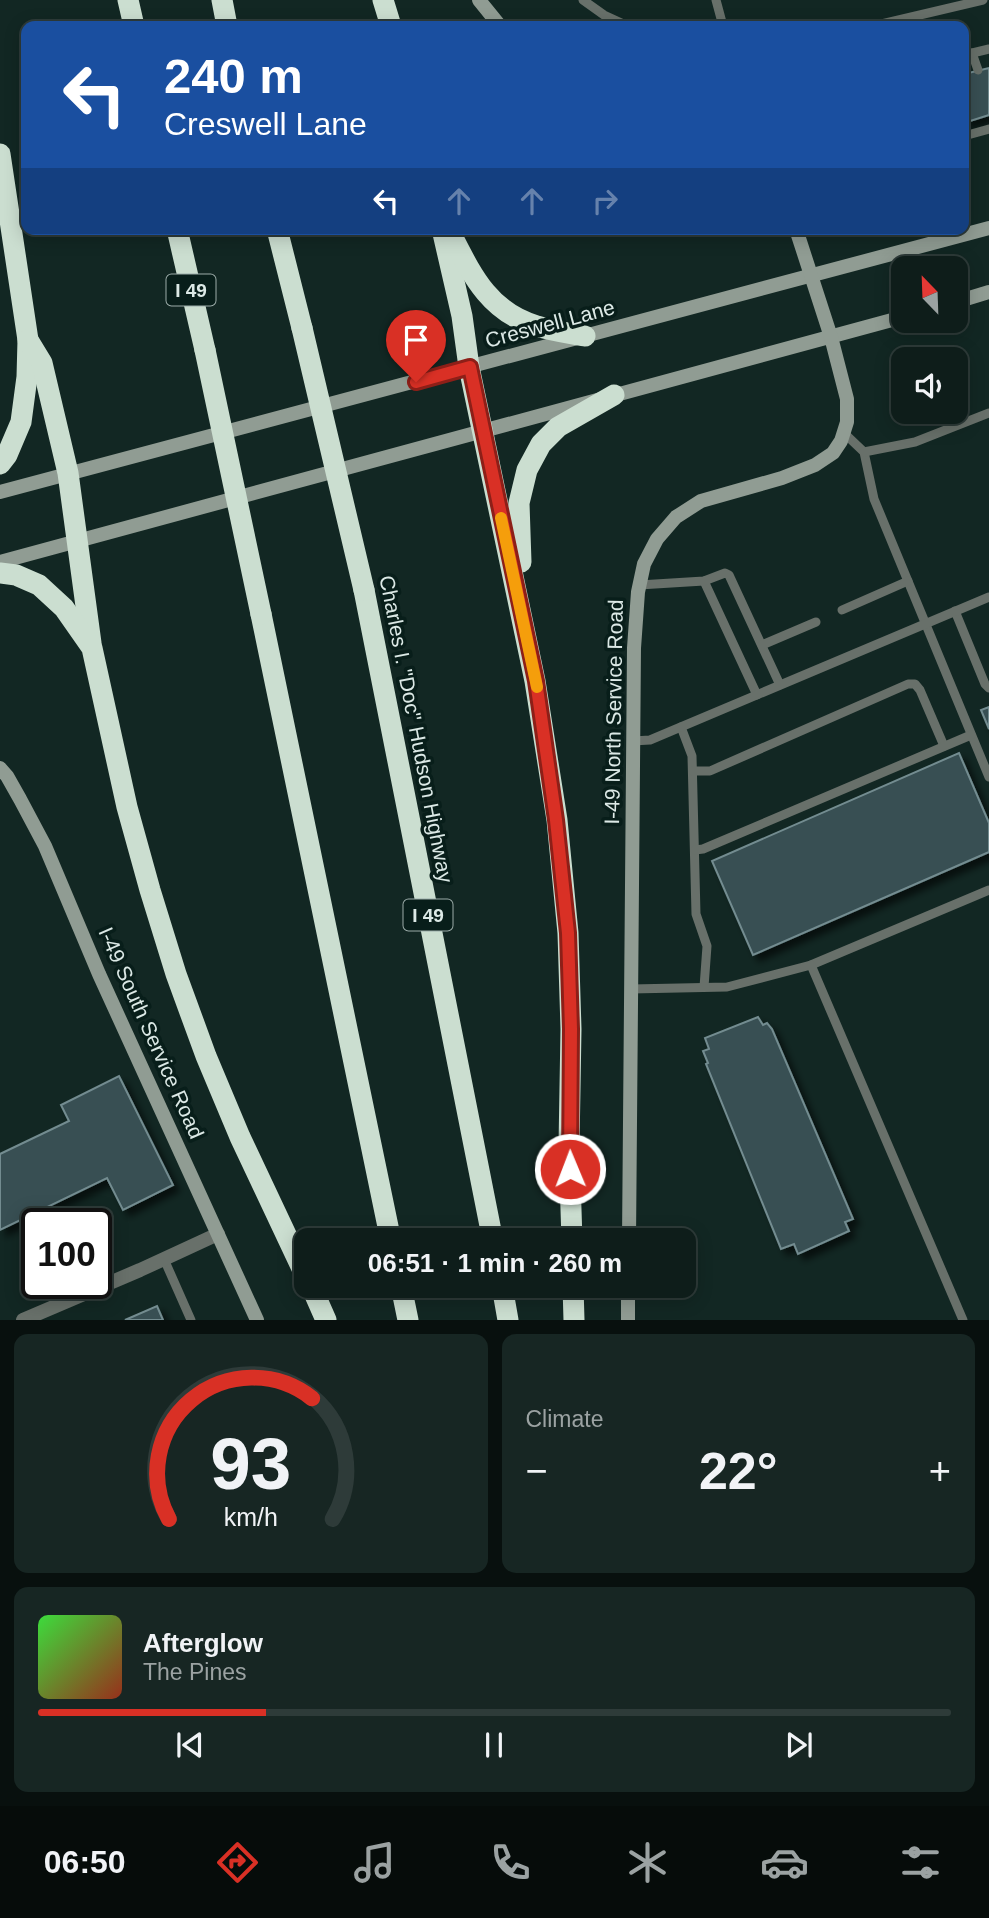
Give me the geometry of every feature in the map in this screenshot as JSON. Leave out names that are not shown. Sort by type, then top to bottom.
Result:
[{"type":"highway","points":[[128,0],[133,21]]},
{"type":"highway","points":[[222,0],[226,21]]},
{"type":"highway","points":[[383,0],[389,21]]},
{"type":"highway","points":[[0,154],[28,340],[27,377],[21,422],[7,455],[0,464]]},
{"type":"highway","name":"I 49","points":[[178,235],[261,614],[388,1228]]},
{"type":"highway","name":"Charles I. \"Doc\" Hudson Highway","points":[[279,235],[364,590],[490,1228]]},
{"type":"highway","points":[[443,235],[524,624],[551,779],[568,933],[572,1228]]},
{"type":"highway","points":[[452,235],[473,276],[489,298],[510,315],[536,326],[585,336]]},
{"type":"highway","points":[[28,340],[42,363],[68,473],[92,648],[127,807],[150,890],[176,974],[206,1056],[240,1137],[294,1252]]},
{"type":"highway","points":[[524,624],[519,503],[527,470],[541,444],[558,427],[614,395]]},
{"type":"highway","points":[[0,573],[16,575],[39,585],[64,608],[92,648]]},
{"type":"highway","points":[[316,1298],[326,1320]]},
{"type":"highway","points":[[403,1298],[408,1320]]},
{"type":"highway","points":[[504,1298],[508,1320]]},
{"type":"highway","points":[[573,1298],[574,1320]]},
{"type":"main road","points":[[479,0],[496,21]]},
{"type":"main road","name":"Creswell Lane","points":[[969,233],[989,228]]},
{"type":"main road","points":[[798,235],[831,337],[847,400],[844,433]]},
{"type":"main road","name":"Creswell Lane","points":[[0,492],[962,235]]},
{"type":"main road","points":[[968,298],[989,292]]},
{"type":"main road","points":[[0,562],[891,320]]},
{"type":"main road","name":"I-49 North Service Road","points":[[629,1228],[634,649],[639,586],[644,564],[657,538],[676,517],[701,501],[782,478],[815,465],[833,453],[844,433]]},
{"type":"main road","name":"I-49 South Service Road","points":[[0,768],[45,846],[99,974],[257,1320]]},
{"type":"main road","points":[[628,1298],[628,1320]]},
{"type":"street","points":[[23,1320],[218,1234]]},
{"type":"lane","points":[[583,0],[617,21]]},
{"type":"lane","points":[[716,0],[722,21]]},
{"type":"lane","points":[[894,21],[983,0]]},
{"type":"lane","points":[[969,54],[989,49]]},
{"type":"lane","points":[[969,56],[978,71]]},
{"type":"lane","points":[[969,135],[989,129]]},
{"type":"lane","points":[[864,452],[915,442],[989,413]]},
{"type":"lane","points":[[844,433],[864,452],[874,499],[989,777]]},
{"type":"lane","points":[[639,586],[704,581],[725,573],[729,575],[780,685]]},
{"type":"lane","points":[[704,581],[757,695]]},
{"type":"lane","points":[[842,610],[908,581]]},
{"type":"lane","points":[[633,741],[650,740],[989,597]]},
{"type":"lane","points":[[955,611],[989,688]]},
{"type":"lane","points":[[762,645],[816,622]]},
{"type":"lane","points":[[693,771],[710,771],[908,684],[915,684],[920,690],[944,746]]},
{"type":"lane","points":[[681,727],[692,756],[696,914],[707,946],[704,987]]},
{"type":"lane","points":[[695,850],[703,849],[971,735]]},
{"type":"lane","points":[[631,989],[727,987],[811,965],[989,890]]},
{"type":"lane","points":[[811,965],[963,1320]]},
{"type":"lane","points":[[164,1259],[191,1320]]},
{"type":"building","points":[[989,68],[989,115],[969,121],[969,73]]},
{"type":"building","points":[[989,707],[989,729],[981,710]]},
{"type":"building","points":[[959,753],[989,823],[989,852],[753,955],[712,861]]},
{"type":"building","points":[[758,1017],[763,1025],[767,1023],[772,1029],[853,1219],[845,1222],[849,1231],[798,1254],[794,1244],[781,1249],[703,1051],[709,1049],[705,1038]]},
{"type":"building","points":[[119,1076],[173,1185],[123,1210],[107,1178],[45,1208],[21,1208],[21,1220],[0,1230],[0,1154],[69,1121],[61,1105]]},
{"type":"building","points":[[157,1306],[163,1320],[125,1320]]},
{"type":"slow traffic","points":[[501,518],[537,687]]},
{"type":"route","points":[[416,382],[470,367],[536,681],[556,820],[568,933],[571,1029],[570,1169]]}]
